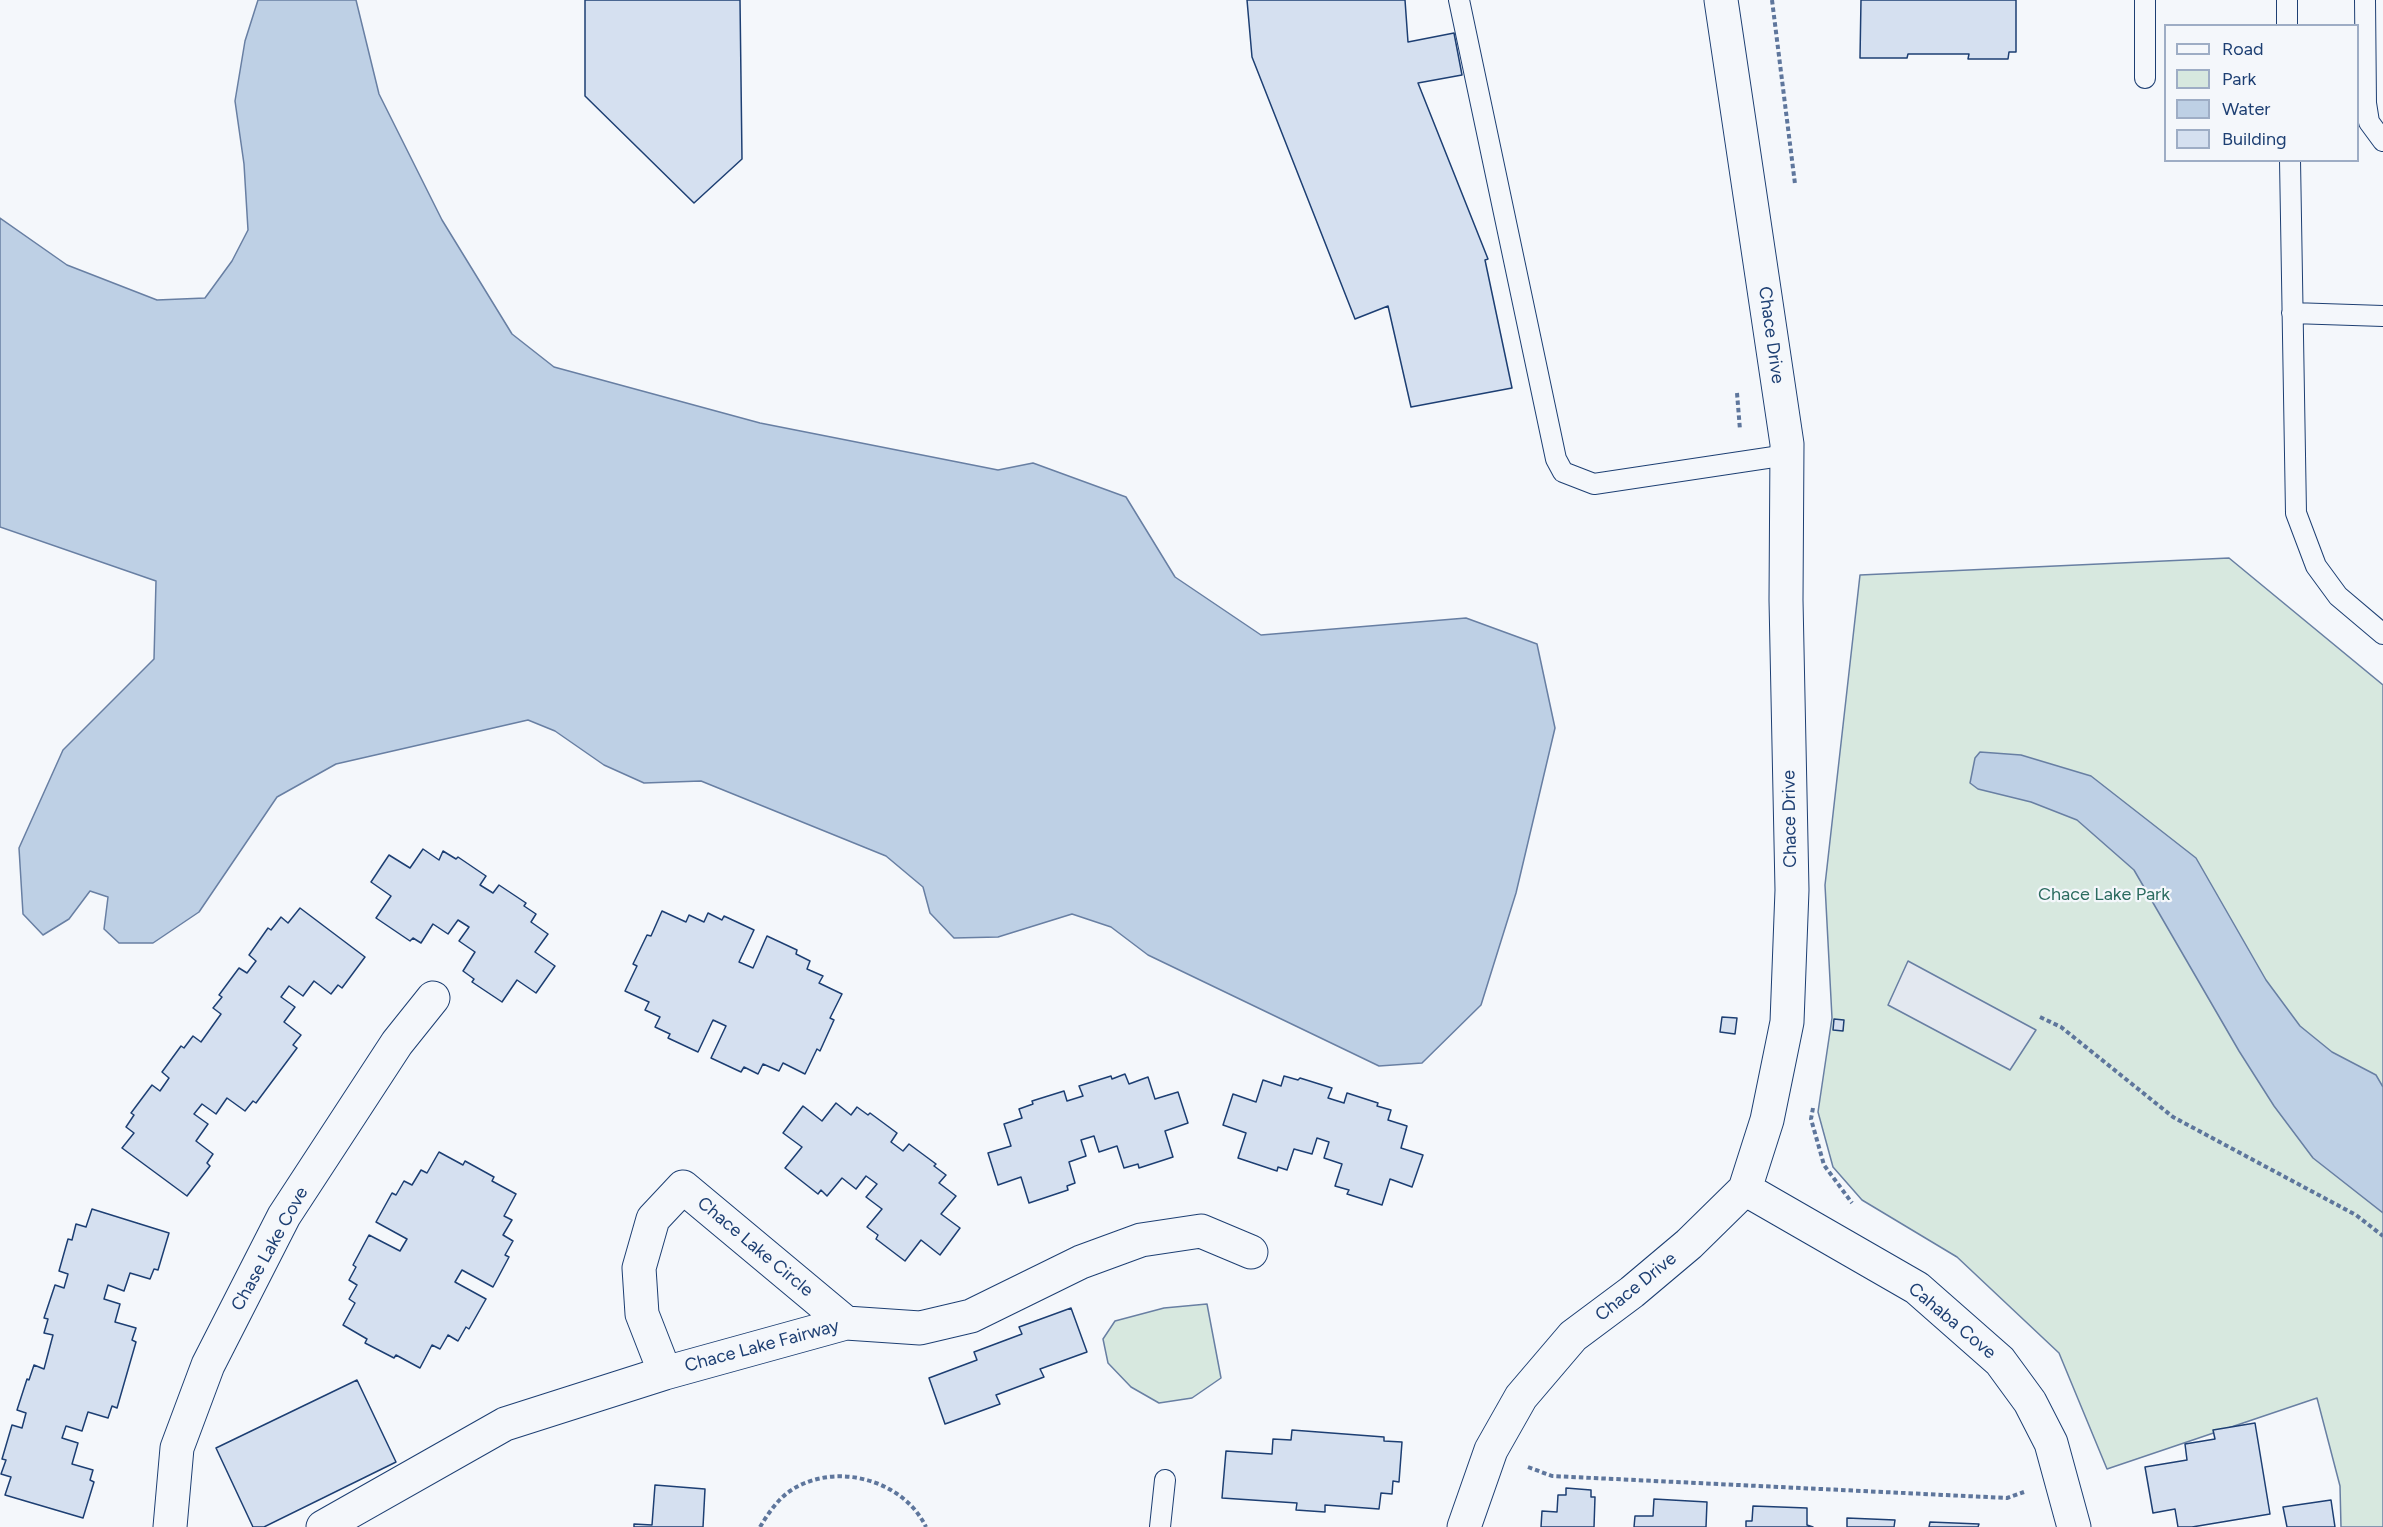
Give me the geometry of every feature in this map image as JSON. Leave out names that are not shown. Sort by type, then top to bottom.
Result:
[{"type":"street","name":"Chace Drive","points":[[1464,1527],[1491,1450],[1521,1397],[1574,1336],[1632,1292],[1689,1244],[1745,1189],[1767,1120],[1787,1022],[1792,890],[1786,600],[1787,454],[1721,0]]},
{"type":"street","name":"Chase Lake Cove","points":[[170,1527],[177,1448],[208,1365],[284,1216],[397,1043],[433,998]]},
{"type":"street","name":"Chace Lake Circle","points":[[664,1373],[642,1314],[639,1268],[653,1219],[683,1187],[846,1323]]},
{"type":"street","name":"Cahaba Cove","points":[[1745,1189],[1917,1288],[2000,1361],[2030,1402],[2051,1443],[2074,1527]]},
{"type":"street","name":"Chace Lake Fairway","points":[[323,1527],[505,1424],[664,1373],[846,1323],[920,1328],[971,1316],[1080,1262],[1141,1240],[1201,1231],[1251,1252]]},
{"type":"lane","points":[[1459,0],[1556,459],[1563,472],[1594,484],[1787,454]]},
{"type":"lane","points":[[2145,0],[2145,78]]},
{"type":"lane","points":[[2287,0],[2287,24]]},
{"type":"lane","points":[[2365,0],[2366,103],[2369,122],[2383,141]]},
{"type":"lane","points":[[2290,162],[2296,513],[2316,566],[2338,596],[2383,634]]},
{"type":"lane","points":[[2292,313],[2383,316]]},
{"type":"lane","points":[[1160,1527],[1165,1480]]},
{"type":"path","points":[[1772,0],[1795,184]]},
{"type":"path","points":[[2040,1017],[2061,1027],[2173,1117],[2356,1215],[2383,1236]]},
{"type":"path","points":[[1814,1097],[1811,1119],[1824,1165],[1857,1210]]},
{"type":"path","points":[[1491,1450],[1552,1476],[2007,1498],[2061,1479]]},
{"type":"path","points":[[760,1527],[772,1509],[790,1491],[813,1481],[839,1477],[859,1477],[881,1484],[901,1497],[921,1516],[926,1527]]},
{"type":"green space","name":"Chace Lake Park","points":[[2229,558],[2383,685],[2383,1527],[2341,1527],[2340,1486],[2317,1398],[2107,1469],[2059,1353],[1957,1257],[1862,1200],[1833,1167],[1818,1112],[1832,1018],[1825,885],[1860,575]]},
{"type":"green space","points":[[1207,1304],[1221,1378],[1192,1398],[1159,1403],[1131,1387],[1108,1363],[1103,1339],[1115,1321],[1164,1308]]},
{"type":"shaded area","points":[[1908,961],[2036,1030],[2010,1070],[1888,1005]]},
{"type":"water","points":[[258,0],[356,0],[379,94],[442,220],[512,334],[554,367],[760,423],[998,470],[1033,463],[1126,497],[1175,577],[1261,635],[1466,618],[1537,644],[1555,728],[1516,893],[1481,1005],[1422,1063],[1379,1066],[1148,955],[1111,927],[1072,914],[998,937],[954,938],[930,913],[923,887],[886,856],[701,781],[644,783],[604,765],[555,731],[528,720],[336,764],[277,797],[199,912],[153,943],[119,943],[104,929],[108,897],[90,891],[69,919],[43,935],[23,914],[19,848],[63,750],[154,659],[156,581],[0,527],[0,218],[67,265],[157,300],[205,298],[232,261],[248,230],[244,164],[235,101],[245,41]]},
{"type":"water","points":[[1980,752],[2021,755],[2091,776],[2196,858],[2266,980],[2300,1026],[2332,1052],[2376,1075],[2383,1087],[2383,1213],[2313,1158],[2274,1106],[2239,1051],[2134,870],[2077,820],[2031,802],[1978,789],[1970,783],[1975,758]]},
{"type":"building","points":[[585,0],[740,0],[742,159],[694,203],[585,96]]},
{"type":"building","points":[[1247,0],[1405,0],[1408,42],[1454,33],[1462,75],[1418,83],[1488,259],[1485,260],[1512,388],[1411,407],[1388,306],[1355,319],[1252,57]]},
{"type":"building","points":[[1861,0],[2016,0],[2016,52],[2009,52],[2008,59],[1968,59],[1969,54],[1908,54],[1907,58],[1860,58]]},
{"type":"building","points":[[423,849],[439,860],[443,851],[456,859],[458,857],[486,876],[480,885],[493,893],[499,885],[526,903],[524,906],[536,914],[531,922],[548,934],[535,952],[555,966],[536,993],[517,980],[502,1002],[472,982],[474,979],[463,971],[475,952],[459,941],[469,927],[458,920],[448,934],[433,924],[421,943],[413,938],[410,941],[376,918],[391,896],[371,882],[389,855],[410,868]]},
{"type":"building","points":[[300,908],[365,957],[342,988],[338,985],[331,994],[314,981],[303,996],[289,986],[281,997],[295,1007],[284,1022],[301,1035],[293,1045],[297,1048],[256,1103],[253,1101],[245,1111],[227,1098],[216,1114],[202,1104],[194,1114],[208,1124],[196,1141],[213,1154],[207,1163],[210,1166],[187,1196],[122,1148],[134,1133],[126,1127],[134,1115],[131,1113],[152,1085],[160,1091],[169,1078],[162,1072],[181,1046],[184,1048],[193,1036],[201,1042],[221,1014],[213,1008],[222,997],[219,995],[239,968],[247,973],[256,961],[249,955],[268,928],[271,930],[281,917],[288,923]]},
{"type":"building","points":[[662,911],[686,922],[689,915],[704,922],[708,913],[722,920],[724,916],[754,930],[739,962],[753,968],[767,936],[797,950],[796,954],[810,961],[807,969],[823,976],[819,983],[842,994],[830,1018],[834,1020],[820,1051],[817,1049],[805,1074],[783,1063],[779,1071],[763,1064],[758,1074],[744,1067],[741,1072],[711,1058],[726,1026],[713,1020],[698,1052],[668,1038],[670,1034],[655,1027],[660,1017],[645,1010],[649,1002],[625,991],[637,966],[633,964],[647,935],[651,936]]},
{"type":"building","points":[[1722,1017],[1737,1018],[1735,1034],[1720,1032]]},
{"type":"building","points":[[1834,1019],[1844,1020],[1843,1031],[1833,1030]]},
{"type":"building","points":[[1125,1074],[1129,1084],[1148,1077],[1155,1099],[1178,1092],[1188,1123],[1165,1131],[1173,1157],[1139,1168],[1138,1164],[1124,1168],[1117,1146],[1099,1152],[1094,1136],[1081,1140],[1086,1156],[1069,1162],[1075,1183],[1067,1186],[1068,1190],[1029,1203],[1021,1177],[998,1185],[988,1153],[1011,1146],[1004,1124],[1022,1118],[1019,1109],[1033,1104],[1032,1101],[1064,1091],[1067,1101],[1083,1096],[1079,1086]]},
{"type":"building","points":[[1284,1076],[1298,1080],[1300,1078],[1332,1088],[1328,1098],[1344,1103],[1347,1093],[1378,1103],[1377,1106],[1391,1110],[1388,1120],[1407,1126],[1401,1148],[1423,1155],[1412,1187],[1390,1179],[1382,1205],[1347,1194],[1349,1190],[1335,1186],[1342,1164],[1324,1158],[1329,1142],[1317,1138],[1312,1154],[1294,1149],[1287,1170],[1278,1167],[1277,1171],[1238,1158],[1246,1133],[1223,1125],[1233,1094],[1256,1102],[1263,1080],[1281,1086]]},
{"type":"building","points":[[836,1103],[851,1115],[857,1107],[868,1115],[870,1113],[897,1133],[891,1142],[903,1151],[909,1144],[936,1164],[934,1166],[946,1175],[939,1183],[956,1196],[941,1214],[960,1228],[940,1255],[921,1240],[905,1261],[876,1239],[878,1235],[867,1227],[882,1209],[866,1197],[877,1184],[866,1176],[856,1189],[842,1178],[827,1196],[821,1190],[818,1194],[785,1168],[802,1147],[783,1133],[803,1106],[822,1121]]},
{"type":"building","points":[[439,1152],[463,1165],[465,1161],[494,1177],[492,1181],[516,1194],[504,1216],[512,1220],[503,1235],[513,1241],[505,1255],[509,1257],[493,1287],[462,1270],[455,1282],[486,1299],[469,1329],[466,1327],[458,1341],[448,1335],[440,1349],[432,1345],[420,1368],[396,1355],[394,1358],[365,1343],[367,1339],[343,1325],[355,1303],[349,1299],[357,1285],[349,1280],[356,1267],[353,1265],[369,1235],[400,1251],[407,1239],[376,1222],[392,1193],[396,1195],[404,1181],[412,1185],[421,1170],[427,1173]]},
{"type":"building","points":[[92,1209],[169,1233],[158,1270],[154,1269],[150,1279],[130,1273],[124,1291],[108,1285],[104,1299],[120,1304],[115,1322],[136,1328],[132,1340],[136,1342],[117,1408],[112,1406],[108,1418],[88,1412],[82,1431],[66,1426],[62,1438],[78,1443],[72,1464],[93,1470],[90,1480],[94,1482],[83,1518],[5,1495],[11,1477],[1,1474],[6,1460],[2,1459],[12,1425],[22,1428],[26,1413],[17,1410],[27,1379],[29,1380],[34,1365],[44,1369],[53,1335],[44,1333],[48,1319],[44,1318],[55,1285],[64,1288],[68,1274],[59,1271],[68,1239],[72,1240],[76,1224],[86,1227]]},
{"type":"building","points":[[1071,1308],[1087,1352],[1040,1369],[1044,1377],[996,1395],[1000,1404],[945,1424],[929,1378],[977,1360],[974,1352],[1022,1334],[1019,1327]]},
{"type":"building","points":[[357,1380],[396,1462],[264,1527],[253,1527],[216,1448]]},
{"type":"building","points":[[2255,1423],[2270,1514],[2192,1527],[2178,1527],[2175,1509],[2153,1513],[2145,1467],[2187,1460],[2185,1444],[2215,1439],[2213,1430]]},
{"type":"building","points":[[1292,1430],[1384,1437],[1384,1441],[1402,1442],[1399,1482],[1393,1481],[1392,1494],[1381,1493],[1379,1509],[1325,1505],[1325,1512],[1296,1510],[1297,1503],[1222,1498],[1226,1451],[1272,1454],[1273,1439],[1291,1440]]},
{"type":"building","points":[[655,1485],[705,1489],[703,1527],[634,1527],[634,1524],[652,1525]]},
{"type":"building","points":[[1566,1488],[1591,1490],[1591,1497],[1595,1497],[1594,1527],[1541,1527],[1542,1511],[1557,1512],[1558,1495],[1566,1495]]},
{"type":"building","points":[[1654,1499],[1707,1502],[1706,1527],[1634,1527],[1635,1516],[1653,1516]]},
{"type":"building","points":[[2331,1500],[2335,1527],[2287,1527],[2283,1507]]},
{"type":"building","points":[[1753,1506],[1807,1508],[1807,1525],[1813,1527],[1746,1527],[1746,1521],[1752,1521]]},
{"type":"building","points":[[1847,1518],[1895,1520],[1894,1527],[1847,1527]]},
{"type":"building","points":[[1930,1522],[1979,1524],[1978,1527],[1929,1527]]}]
